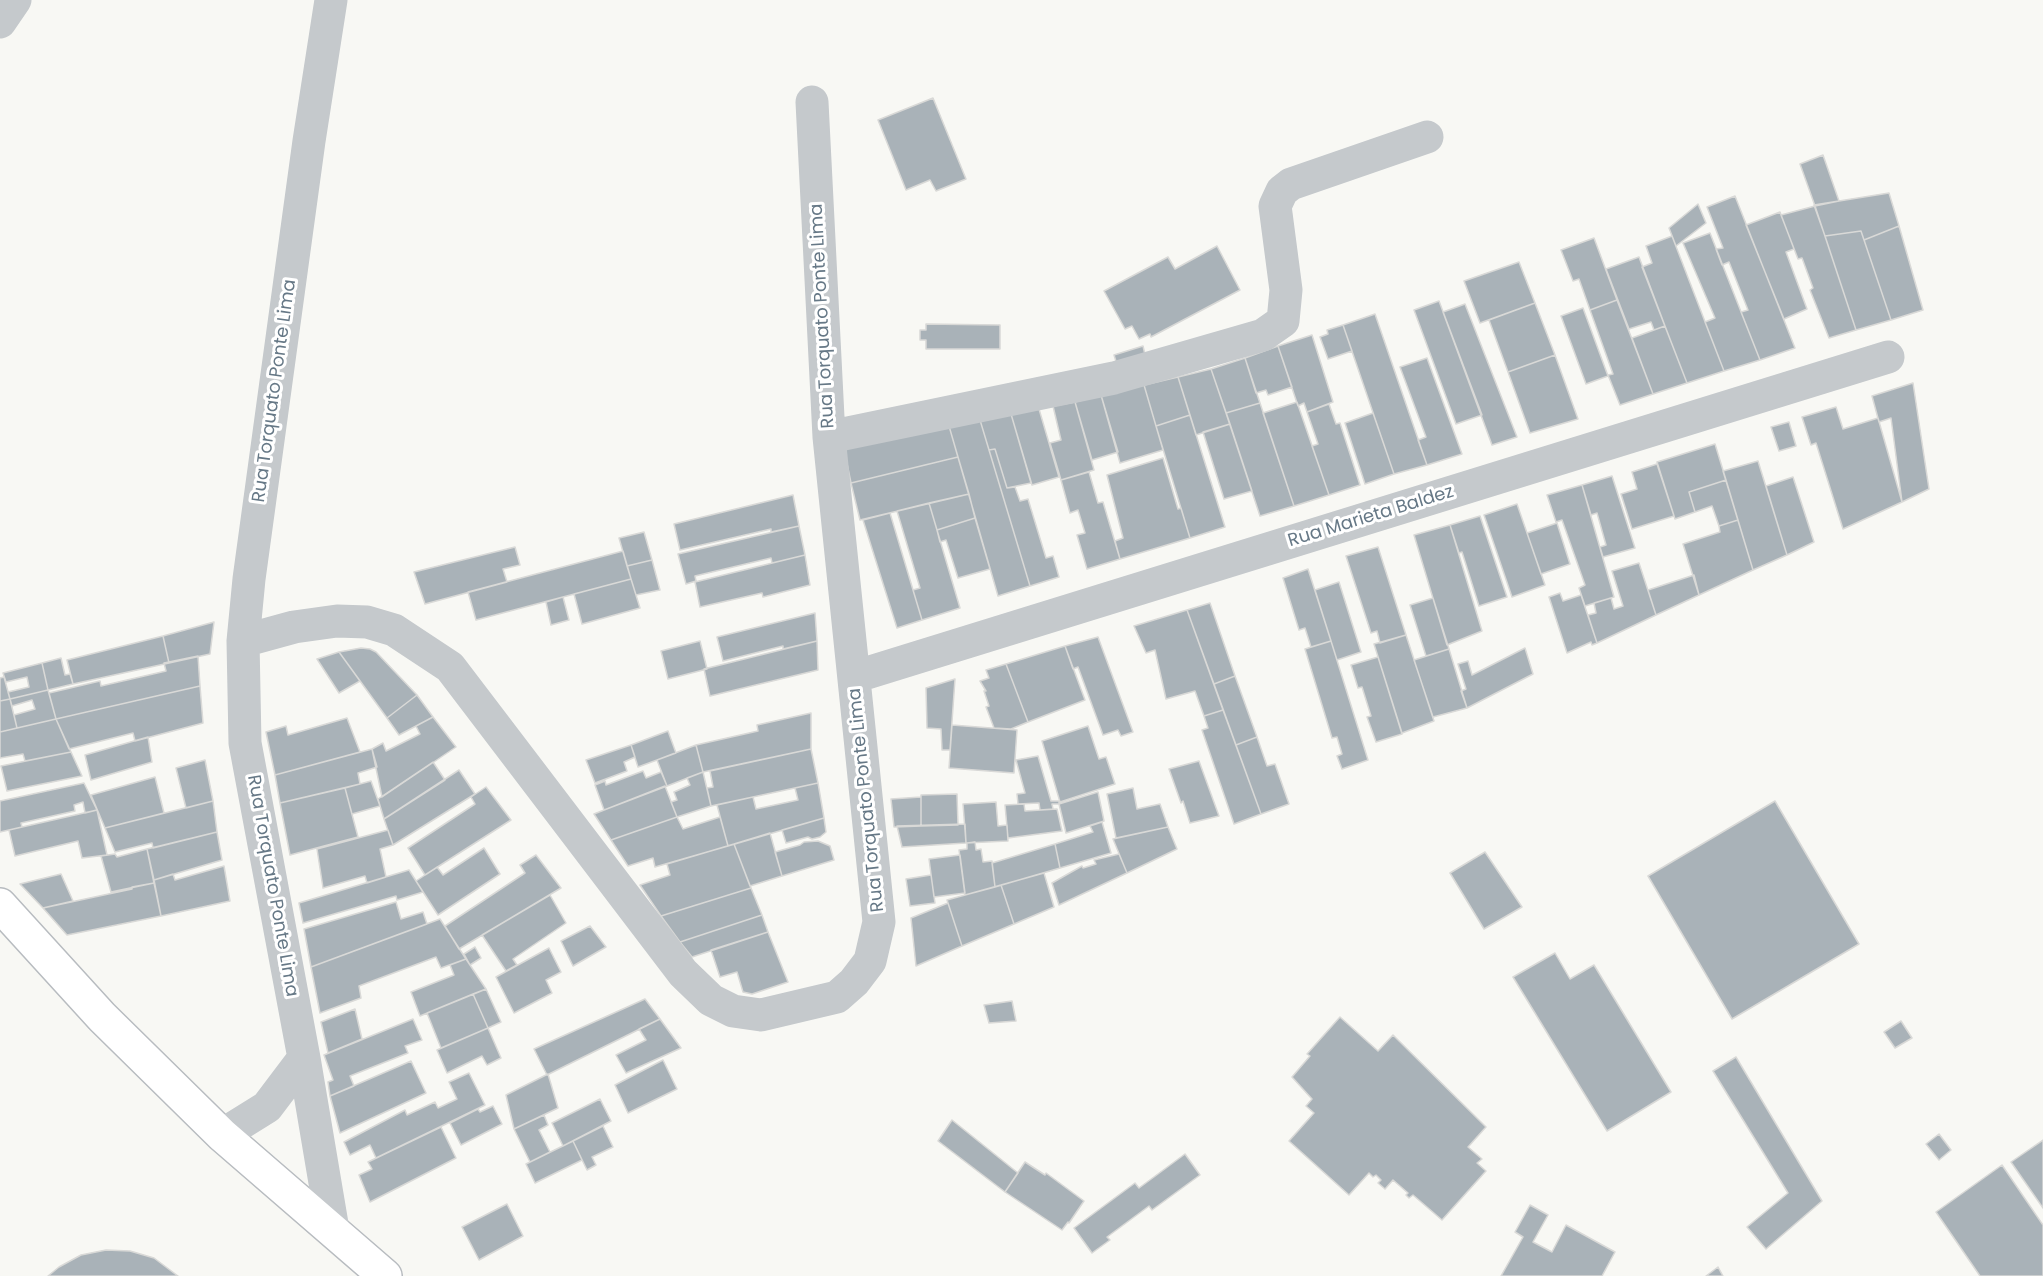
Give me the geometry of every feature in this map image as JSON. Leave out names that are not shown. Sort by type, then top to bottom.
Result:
[{"type":"main road","points":[[0,905],[102,1017],[222,1136],[385,1276]]},
{"type":"street","points":[[0,22],[15,0]]},
{"type":"street","name":"Rua Torquato Ponte Lima","points":[[331,0],[309,141],[249,579],[243,641],[245,742],[304,1058],[333,1230]]},
{"type":"street","name":"Rua Torquato Ponte Lima","points":[[243,641],[294,627],[337,621],[367,622],[394,630],[450,667],[683,973],[711,1000],[733,1011],[761,1015],[837,997],[854,982],[870,961],[879,922],[829,437],[812,102]]},
{"type":"street","points":[[829,437],[1114,378],[1263,335],[1283,321],[1286,290],[1275,206],[1282,191],[1291,184],[1427,137]]},
{"type":"street","name":"Rua Marieta Baldez","points":[[854,677],[1888,357]]},
{"type":"street","points":[[222,1136],[267,1107],[304,1058]]},
{"type":"building","points":[[933,98],[966,179],[936,191],[930,180],[906,190],[878,120]]},
{"type":"building","points":[[1823,155],[1839,201],[1815,206],[1800,164]]},
{"type":"building","points":[[1889,193],[1899,226],[1864,240],[1861,231],[1825,236],[1814,205]]},
{"type":"building","points":[[1735,196],[1795,348],[1760,360],[1741,312],[1748,310],[1729,262],[1722,265],[1716,249],[1723,248],[1707,207]]},
{"type":"building","points":[[1698,204],[1706,223],[1676,246],[1669,228]]},
{"type":"building","points":[[1815,206],[1856,330],[1829,338],[1810,290],[1813,288],[1802,258],[1798,259],[1781,215]]},
{"type":"building","points":[[1780,212],[1794,249],[1786,252],[1807,309],[1784,319],[1746,225]]},
{"type":"building","points":[[1899,226],[1923,310],[1891,320],[1864,240]]},
{"type":"building","points":[[1861,231],[1891,320],[1856,330],[1825,236]]},
{"type":"building","points":[[1710,233],[1760,360],[1724,371],[1705,322],[1715,318],[1683,243]]},
{"type":"building","points":[[1672,236],[1724,371],[1687,383],[1642,267],[1652,263],[1646,246]]},
{"type":"building","points":[[1594,238],[1617,300],[1590,310],[1579,279],[1573,281],[1561,250]]},
{"type":"building","points":[[1217,246],[1240,290],[1151,337],[1150,334],[1139,339],[1132,326],[1125,329],[1104,291],[1168,257],[1175,269]]},
{"type":"building","points":[[1639,257],[1665,326],[1654,330],[1651,322],[1629,329],[1606,269]]},
{"type":"building","points":[[1519,262],[1535,303],[1480,323],[1464,281]]},
{"type":"building","points":[[1617,300],[1653,394],[1620,405],[1608,375],[1613,374],[1590,310]]},
{"type":"building","points":[[1439,301],[1482,415],[1456,424],[1414,310]]},
{"type":"building","points":[[1535,303],[1555,355],[1508,372],[1489,320]]},
{"type":"building","points":[[1465,304],[1517,437],[1492,445],[1443,312]]},
{"type":"building","points":[[1583,308],[1608,376],[1586,384],[1561,316]]},
{"type":"building","points":[[1375,314],[1427,465],[1394,474],[1343,325]]},
{"type":"building","points":[[926,324],[1000,325],[1000,349],[926,349],[926,340],[920,340],[920,330],[926,330]]},
{"type":"building","points":[[1343,325],[1352,351],[1328,359],[1320,337],[1328,334],[1327,330]]},
{"type":"building","points":[[1665,326],[1687,383],[1653,394],[1632,338]]},
{"type":"building","points":[[1312,335],[1333,402],[1307,412],[1304,403],[1298,406],[1278,346]]},
{"type":"building","points":[[1143,346],[1146,359],[1118,368],[1114,355]]},
{"type":"building","points":[[1278,346],[1292,387],[1268,395],[1266,390],[1256,393],[1245,358]]},
{"type":"building","points":[[1555,355],[1578,419],[1530,433],[1508,372]]},
{"type":"building","points":[[1245,358],[1260,403],[1226,413],[1211,369]]},
{"type":"building","points":[[1427,358],[1462,454],[1427,465],[1418,440],[1426,437],[1400,367]]},
{"type":"building","points":[[1211,369],[1230,424],[1196,435],[1178,377]]},
{"type":"building","points":[[1178,377],[1190,415],[1156,426],[1144,385]]},
{"type":"building","points":[[1913,383],[1929,489],[1902,502],[1891,418],[1879,422],[1872,396]]},
{"type":"building","points":[[1144,385],[1163,450],[1120,463],[1101,395]]},
{"type":"building","points":[[1101,395],[1118,452],[1092,460],[1075,402]]},
{"type":"building","points":[[1075,402],[1094,470],[1061,480],[1050,443],[1061,440],[1053,406]]},
{"type":"building","points":[[1297,402],[1329,495],[1294,506],[1263,413]]},
{"type":"building","points":[[1260,403],[1294,506],[1260,516],[1226,413]]},
{"type":"building","points":[[1329,404],[1336,424],[1340,423],[1360,485],[1329,495],[1312,446],[1318,444],[1307,412]]},
{"type":"building","points":[[1836,407],[1843,429],[1878,418],[1902,502],[1843,529],[1816,443],[1811,445],[1802,417]]},
{"type":"building","points":[[1039,409],[1059,477],[1032,485],[1011,414]]},
{"type":"building","points":[[1373,413],[1394,474],[1365,484],[1345,423]]},
{"type":"building","points":[[1011,414],[1031,483],[1007,488],[995,449],[989,450],[980,420]]},
{"type":"building","points":[[1190,415],[1225,527],[1190,538],[1156,426]]},
{"type":"building","points":[[980,420],[1030,586],[998,596],[949,426]]},
{"type":"building","points":[[1789,422],[1796,446],[1779,451],[1771,427]]},
{"type":"building","points":[[1230,424],[1252,491],[1224,499],[1203,432]]},
{"type":"building","points":[[949,426],[958,457],[851,483],[844,449]]},
{"type":"building","points":[[1715,444],[1726,480],[1689,492],[1695,512],[1675,519],[1657,462]]},
{"type":"building","points":[[995,449],[1007,488],[1015,487],[1020,501],[1028,499],[1046,558],[1053,556],[1059,577],[1030,586],[989,450]]},
{"type":"building","points":[[958,457],[969,494],[860,520],[851,483]]},
{"type":"building","points":[[1163,458],[1178,509],[1181,508],[1190,538],[1120,559],[1115,541],[1123,538],[1107,475]]},
{"type":"building","points":[[1758,461],[1787,555],[1753,570],[1723,471]]},
{"type":"building","points":[[1657,464],[1674,516],[1632,529],[1621,494],[1637,489],[1632,472]]},
{"type":"building","points":[[1089,472],[1098,503],[1103,502],[1120,559],[1087,569],[1077,535],[1085,533],[1078,510],[1070,513],[1061,480]]},
{"type":"building","points":[[1612,476],[1635,548],[1603,557],[1600,547],[1606,545],[1597,513],[1591,515],[1582,485]]},
{"type":"building","points":[[1793,477],[1814,542],[1787,555],[1766,486]]},
{"type":"building","points":[[1726,480],[1738,520],[1719,526],[1712,506],[1695,512],[1689,492]]},
{"type":"building","points":[[1582,485],[1614,597],[1585,606],[1579,588],[1585,585],[1562,520],[1556,522],[1547,495]]},
{"type":"building","points":[[969,494],[975,518],[937,530],[929,503]]},
{"type":"building","points":[[793,495],[799,526],[771,532],[771,529],[680,550],[674,524]]},
{"type":"building","points":[[929,503],[960,608],[922,620],[913,590],[920,588],[897,511]]},
{"type":"building","points":[[1517,504],[1545,585],[1512,597],[1484,515]]},
{"type":"building","points":[[890,513],[922,620],[897,628],[863,520]]},
{"type":"building","points":[[1480,516],[1507,597],[1479,606],[1462,552],[1459,553],[1450,525]]},
{"type":"building","points":[[975,518],[990,569],[958,578],[946,540],[940,542],[937,530]]},
{"type":"building","points":[[1738,520],[1753,570],[1699,595],[1683,544],[1720,532],[1719,526]]},
{"type":"building","points":[[1557,523],[1570,564],[1541,574],[1527,533]]},
{"type":"building","points":[[1450,525],[1482,631],[1447,645],[1414,535]]},
{"type":"building","points":[[799,526],[805,555],[772,563],[771,558],[695,576],[696,581],[686,584],[678,554]]},
{"type":"building","points":[[644,532],[652,560],[627,566],[619,538]]},
{"type":"building","points":[[515,547],[520,565],[503,569],[507,582],[425,604],[414,572]]},
{"type":"building","points":[[1378,547],[1406,635],[1380,643],[1377,631],[1371,633],[1346,556]]},
{"type":"building","points":[[623,551],[631,579],[476,620],[468,592]]},
{"type":"building","points":[[805,555],[810,585],[763,597],[762,593],[700,607],[695,582]]},
{"type":"building","points":[[652,560],[660,590],[636,595],[627,566]]},
{"type":"building","points":[[1639,563],[1656,615],[1597,643],[1588,615],[1596,613],[1594,603],[1611,598],[1614,609],[1623,606],[1612,571]]},
{"type":"building","points":[[1308,569],[1331,641],[1311,647],[1305,628],[1299,630],[1283,578]]},
{"type":"building","points":[[1694,575],[1699,595],[1656,615],[1648,590]]},
{"type":"building","points":[[631,579],[640,608],[582,624],[574,594]]},
{"type":"building","points":[[1339,582],[1361,652],[1337,660],[1315,590]]},
{"type":"building","points":[[1560,593],[1563,601],[1581,595],[1597,643],[1592,645],[1591,642],[1567,653],[1549,597]]},
{"type":"building","points":[[563,597],[569,620],[551,625],[546,602]]},
{"type":"building","points":[[1433,598],[1449,649],[1426,656],[1410,605]]},
{"type":"building","points":[[1210,603],[1235,676],[1214,684],[1187,610]]},
{"type":"building","points":[[1187,610],[1223,710],[1204,716],[1195,691],[1166,699],[1155,650],[1146,653],[1134,626]]},
{"type":"building","points":[[815,613],[817,641],[783,649],[783,646],[723,661],[717,637]]},
{"type":"building","points":[[214,622],[210,654],[169,663],[163,636]]},
{"type":"building","points":[[1406,635],[1434,721],[1402,733],[1374,644]]},
{"type":"building","points":[[163,636],[169,663],[73,684],[67,660]]},
{"type":"building","points":[[1098,637],[1133,732],[1121,736],[1118,730],[1103,735],[1078,667],[1073,669],[1065,646]]},
{"type":"building","points":[[700,641],[707,669],[668,679],[661,651]]},
{"type":"building","points":[[817,641],[818,670],[710,696],[704,669]]},
{"type":"building","points":[[1331,641],[1368,760],[1342,769],[1337,756],[1342,754],[1337,737],[1332,738],[1305,649]]},
{"type":"building","points":[[1065,646],[1085,700],[1028,722],[1006,664]]},
{"type":"building","points":[[361,648],[376,652],[417,695],[387,718],[339,652]]},
{"type":"building","points":[[1525,648],[1533,674],[1467,708],[1461,691],[1466,689],[1458,664],[1468,661],[1472,675]]},
{"type":"building","points":[[1449,649],[1467,708],[1433,717],[1414,660]]},
{"type":"building","points":[[339,652],[360,681],[339,693],[317,659]]},
{"type":"building","points":[[198,656],[200,686],[56,719],[49,693],[100,681],[101,686],[166,671],[164,663]]},
{"type":"building","points":[[1378,657],[1402,734],[1376,742],[1367,717],[1371,716],[1362,687],[1358,688],[1351,665]]},
{"type":"building","points":[[61,658],[65,675],[70,674],[73,684],[48,690],[42,663]]},
{"type":"building","points":[[42,663],[48,690],[10,699],[8,692],[29,687],[27,677],[6,682],[3,673]]},
{"type":"building","points":[[1006,664],[1028,722],[1011,729],[994,728],[986,707],[989,706],[984,691],[986,691],[980,681],[989,678],[986,670]]},
{"type":"building","points":[[1235,676],[1257,737],[1236,745],[1214,684]]},
{"type":"building","points":[[4,677],[10,699],[0,701],[0,678]]},
{"type":"building","points":[[955,679],[950,750],[942,750],[941,729],[927,728],[926,688]]},
{"type":"building","points":[[200,686],[203,723],[135,741],[133,733],[69,749],[56,719]]},
{"type":"building","points":[[48,690],[56,719],[17,728],[14,715],[35,709],[32,700],[12,706],[10,699]]},
{"type":"building","points":[[417,695],[433,717],[399,735],[387,718]]},
{"type":"building","points":[[10,699],[17,728],[0,732],[0,701]]},
{"type":"building","points":[[1223,710],[1261,814],[1234,824],[1202,730],[1208,728],[1204,716]]},
{"type":"building","points":[[811,713],[811,749],[703,772],[696,745],[758,731],[757,725]]},
{"type":"building","points":[[433,717],[456,747],[382,797],[372,749],[383,743],[386,751],[420,734],[416,726]]},
{"type":"building","points":[[347,718],[360,752],[275,775],[266,732],[286,726],[288,735]]},
{"type":"building","points":[[56,719],[71,752],[25,761],[23,754],[0,758],[0,732]]},
{"type":"building","points":[[952,725],[1017,730],[1014,773],[949,768]]},
{"type":"building","points":[[1088,726],[1099,759],[1106,757],[1115,784],[1060,802],[1042,741]]},
{"type":"building","points":[[668,731],[676,753],[638,767],[631,745]]},
{"type":"building","points":[[148,737],[152,762],[91,780],[85,755]]},
{"type":"building","points":[[1257,737],[1267,766],[1275,764],[1289,804],[1261,814],[1236,745]]},
{"type":"building","points":[[631,745],[635,757],[624,762],[627,771],[595,783],[586,760]]},
{"type":"building","points":[[696,745],[703,772],[667,786],[657,760]]},
{"type":"building","points":[[372,749],[377,767],[358,773],[360,784],[280,803],[275,775]]},
{"type":"building","points":[[811,749],[818,783],[711,806],[707,788],[713,787],[710,771]]},
{"type":"building","points":[[71,752],[82,776],[7,791],[1,766]]},
{"type":"building","points":[[1038,756],[1051,801],[1059,801],[1059,804],[1052,804],[1053,809],[1040,810],[1039,803],[1018,804],[1017,794],[1025,793],[1016,760]]},
{"type":"building","points":[[205,760],[213,801],[186,808],[176,768]]},
{"type":"building","points":[[1199,761],[1219,816],[1190,823],[1169,769]]},
{"type":"building","points":[[433,762],[445,780],[384,819],[378,799]]},
{"type":"building","points":[[459,770],[475,794],[393,845],[384,819]]},
{"type":"building","points":[[643,771],[646,778],[661,772],[667,786],[604,810],[595,785],[605,781],[606,785]]},
{"type":"building","points":[[703,772],[711,806],[677,817],[671,802],[677,800],[674,792],[690,785],[687,778]]},
{"type":"building","points":[[155,777],[164,813],[105,828],[91,795]]},
{"type":"building","points":[[371,781],[380,806],[352,814],[345,788]]},
{"type":"building","points":[[84,783],[97,810],[85,813],[83,802],[74,805],[75,811],[21,823],[22,827],[0,832],[0,801]]},
{"type":"building","points":[[818,783],[824,818],[728,846],[717,805],[753,797],[756,809],[798,800],[795,788]]},
{"type":"building","points":[[665,786],[677,817],[611,840],[594,814]]},
{"type":"building","points":[[486,787],[511,820],[425,875],[408,848],[475,804],[471,797]]},
{"type":"building","points":[[345,788],[358,837],[290,855],[280,803]]},
{"type":"building","points":[[1133,788],[1137,809],[1160,804],[1168,827],[1116,838],[1107,794]]},
{"type":"building","points":[[1098,792],[1104,821],[1066,833],[1059,804]]},
{"type":"building","points":[[957,794],[958,825],[921,826],[921,795]]},
{"type":"building","points":[[921,797],[921,826],[894,827],[891,799]]},
{"type":"building","points":[[213,801],[217,832],[153,848],[152,843],[115,852],[105,828]]},
{"type":"building","points":[[1775,801],[1859,944],[1732,1019],[1648,876]]},
{"type":"building","points":[[996,802],[998,826],[1007,825],[1008,841],[966,843],[963,804]]},
{"type":"building","points":[[1024,804],[1025,811],[1057,809],[1062,831],[1008,838],[1005,805]]},
{"type":"building","points":[[97,810],[107,855],[82,858],[78,841],[15,856],[9,830]]},
{"type":"building","points":[[677,817],[683,829],[720,817],[728,846],[655,867],[653,858],[628,866],[611,840]]},
{"type":"building","points":[[824,818],[826,832],[820,837],[812,839],[808,837],[786,843],[782,830]]},
{"type":"building","points":[[1102,822],[1111,853],[1060,868],[1055,844],[1093,832],[1090,826]]},
{"type":"building","points":[[965,824],[966,843],[902,847],[897,826]]},
{"type":"building","points":[[1168,827],[1177,849],[1127,873],[1113,839]]},
{"type":"building","points":[[388,830],[393,845],[380,849],[386,877],[367,883],[365,876],[323,888],[317,849]]},
{"type":"building","points":[[217,832],[222,860],[154,880],[147,849]]},
{"type":"building","points":[[770,833],[782,876],[750,886],[734,844]]},
{"type":"building","points":[[818,841],[830,846],[834,860],[782,876],[775,852],[804,842]]},
{"type":"building","points":[[975,842],[976,850],[981,849],[983,862],[992,861],[995,887],[965,895],[959,850],[967,849],[967,843]]},
{"type":"building","points":[[734,844],[751,888],[661,916],[640,885],[670,875],[667,864]]},
{"type":"building","points":[[1055,844],[1060,868],[995,887],[992,863]]},
{"type":"building","points":[[484,848],[500,874],[438,915],[416,881],[437,867],[443,875]]},
{"type":"building","points":[[147,849],[154,883],[111,892],[101,856],[115,854],[117,857]]},
{"type":"building","points":[[1485,852],[1522,907],[1484,929],[1450,873]]},
{"type":"building","points":[[1119,854],[1127,873],[1059,905],[1052,883],[1082,866],[1083,868],[1096,864],[1094,860]]},
{"type":"building","points":[[536,855],[561,888],[459,949],[445,926],[525,873],[520,865]]},
{"type":"building","points":[[960,855],[965,893],[934,897],[929,859]]},
{"type":"building","points":[[224,866],[230,901],[161,916],[154,880],[173,874],[175,880]]},
{"type":"building","points":[[409,870],[423,892],[397,900],[396,896],[303,923],[299,903]]},
{"type":"building","points":[[1044,873],[1054,907],[1014,924],[1001,885]]},
{"type":"building","points":[[61,874],[73,901],[43,908],[20,884]]},
{"type":"building","points":[[931,875],[935,903],[910,906],[906,879]]},
{"type":"building","points":[[154,883],[161,916],[67,935],[43,908],[132,889],[132,887]]},
{"type":"building","points":[[1001,885],[1014,924],[962,946],[947,900]]},
{"type":"building","points":[[751,888],[762,915],[680,942],[661,916]]},
{"type":"building","points":[[550,895],[566,923],[513,959],[517,965],[506,971],[482,935]]},
{"type":"building","points":[[396,902],[401,919],[423,912],[427,924],[311,967],[304,929]]},
{"type":"building","points":[[948,903],[962,946],[916,966],[911,918]]},
{"type":"building","points":[[762,915],[768,932],[692,957],[680,942]]},
{"type":"building","points":[[440,919],[466,959],[441,968],[436,957],[359,986],[361,998],[320,1013],[311,967]]},
{"type":"building","points":[[590,926],[606,947],[573,966],[561,941]]},
{"type":"building","points":[[768,932],[788,982],[752,994],[743,992],[737,972],[720,977],[711,950]]},
{"type":"building","points":[[475,947],[481,958],[470,965],[464,954]]},
{"type":"building","points":[[549,948],[561,972],[546,980],[552,993],[514,1013],[496,977]]},
{"type":"building","points":[[1555,953],[1570,979],[1594,965],[1671,1092],[1607,1131],[1513,977]]},
{"type":"building","points":[[466,959],[486,989],[420,1016],[411,992],[454,975],[450,965]]},
{"type":"building","points":[[486,989],[501,1022],[488,1028],[473,994]]},
{"type":"building","points":[[473,994],[488,1028],[441,1048],[427,1013]]},
{"type":"building","points":[[645,999],[660,1019],[547,1075],[534,1049]]},
{"type":"building","points":[[1012,1001],[1016,1021],[989,1023],[984,1005]]},
{"type":"building","points":[[355,1009],[362,1039],[328,1053],[321,1022]]},
{"type":"building","points":[[1340,1017],[1378,1051],[1393,1035],[1486,1127],[1468,1147],[1482,1159],[1477,1163],[1486,1171],[1442,1220],[1413,1195],[1409,1198],[1406,1195],[1408,1193],[1393,1180],[1385,1189],[1378,1183],[1381,1180],[1376,1175],[1373,1177],[1369,1173],[1349,1195],[1289,1141],[1314,1113],[1306,1106],[1312,1099],[1292,1077],[1310,1056],[1307,1054]]},
{"type":"building","points":[[413,1019],[422,1040],[405,1046],[408,1053],[350,1076],[354,1086],[330,1096],[328,1082],[333,1080],[324,1055]]},
{"type":"building","points":[[660,1019],[681,1048],[626,1073],[616,1055],[646,1040],[639,1029]]},
{"type":"building","points":[[1901,1021],[1912,1038],[1895,1048],[1884,1032]]},
{"type":"building","points":[[488,1028],[501,1058],[487,1065],[482,1056],[447,1073],[437,1050]]},
{"type":"building","points":[[1736,1057],[1822,1201],[1766,1249],[1747,1227],[1788,1193],[1713,1071]]},
{"type":"building","points":[[663,1060],[677,1089],[628,1113],[615,1085]]},
{"type":"building","points":[[411,1061],[426,1093],[340,1133],[330,1096]]},
{"type":"building","points":[[469,1073],[485,1105],[376,1158],[370,1145],[350,1155],[344,1142],[405,1110],[407,1115],[435,1102],[438,1108],[457,1099],[449,1082]]},
{"type":"building","points":[[548,1074],[558,1108],[514,1129],[506,1095]]},
{"type":"building","points":[[600,1099],[611,1121],[563,1146],[552,1123]]},
{"type":"building","points":[[493,1106],[502,1124],[461,1145],[450,1123],[478,1109],[480,1112]]},
{"type":"building","points":[[544,1115],[548,1125],[539,1130],[550,1152],[530,1162],[514,1129]]},
{"type":"building","points":[[952,1120],[1018,1173],[1005,1192],[938,1141]]},
{"type":"building","points":[[603,1126],[613,1147],[592,1157],[596,1165],[587,1170],[573,1141]]},
{"type":"building","points":[[441,1127],[456,1158],[370,1202],[359,1175],[372,1169],[368,1162]]},
{"type":"building","points":[[1939,1134],[1951,1150],[1939,1160],[1926,1144]]},
{"type":"building","points":[[2043,1140],[2043,1208],[2011,1162]]},
{"type":"building","points":[[573,1141],[582,1160],[535,1183],[526,1164]]},
{"type":"building","points":[[1185,1154],[1200,1175],[1152,1210],[1149,1206],[1107,1237],[1110,1240],[1092,1253],[1074,1228],[1135,1183],[1139,1188]]},
{"type":"building","points":[[1025,1162],[1045,1175],[1046,1173],[1084,1201],[1062,1230],[1005,1192]]},
{"type":"building","points":[[2002,1165],[2043,1225],[2043,1276],[1980,1276],[1936,1212]]},
{"type":"building","points":[[507,1204],[523,1236],[479,1260],[462,1227]]},
{"type":"building","points":[[1530,1205],[1548,1215],[1533,1242],[1552,1252],[1566,1225],[1615,1252],[1602,1276],[1501,1276],[1523,1237],[1515,1232]]},
{"type":"building","points":[[106,1250],[130,1251],[154,1258],[178,1276],[48,1276],[81,1255]]},
{"type":"building","points":[[1718,1267],[1723,1276],[1706,1276]]}]
